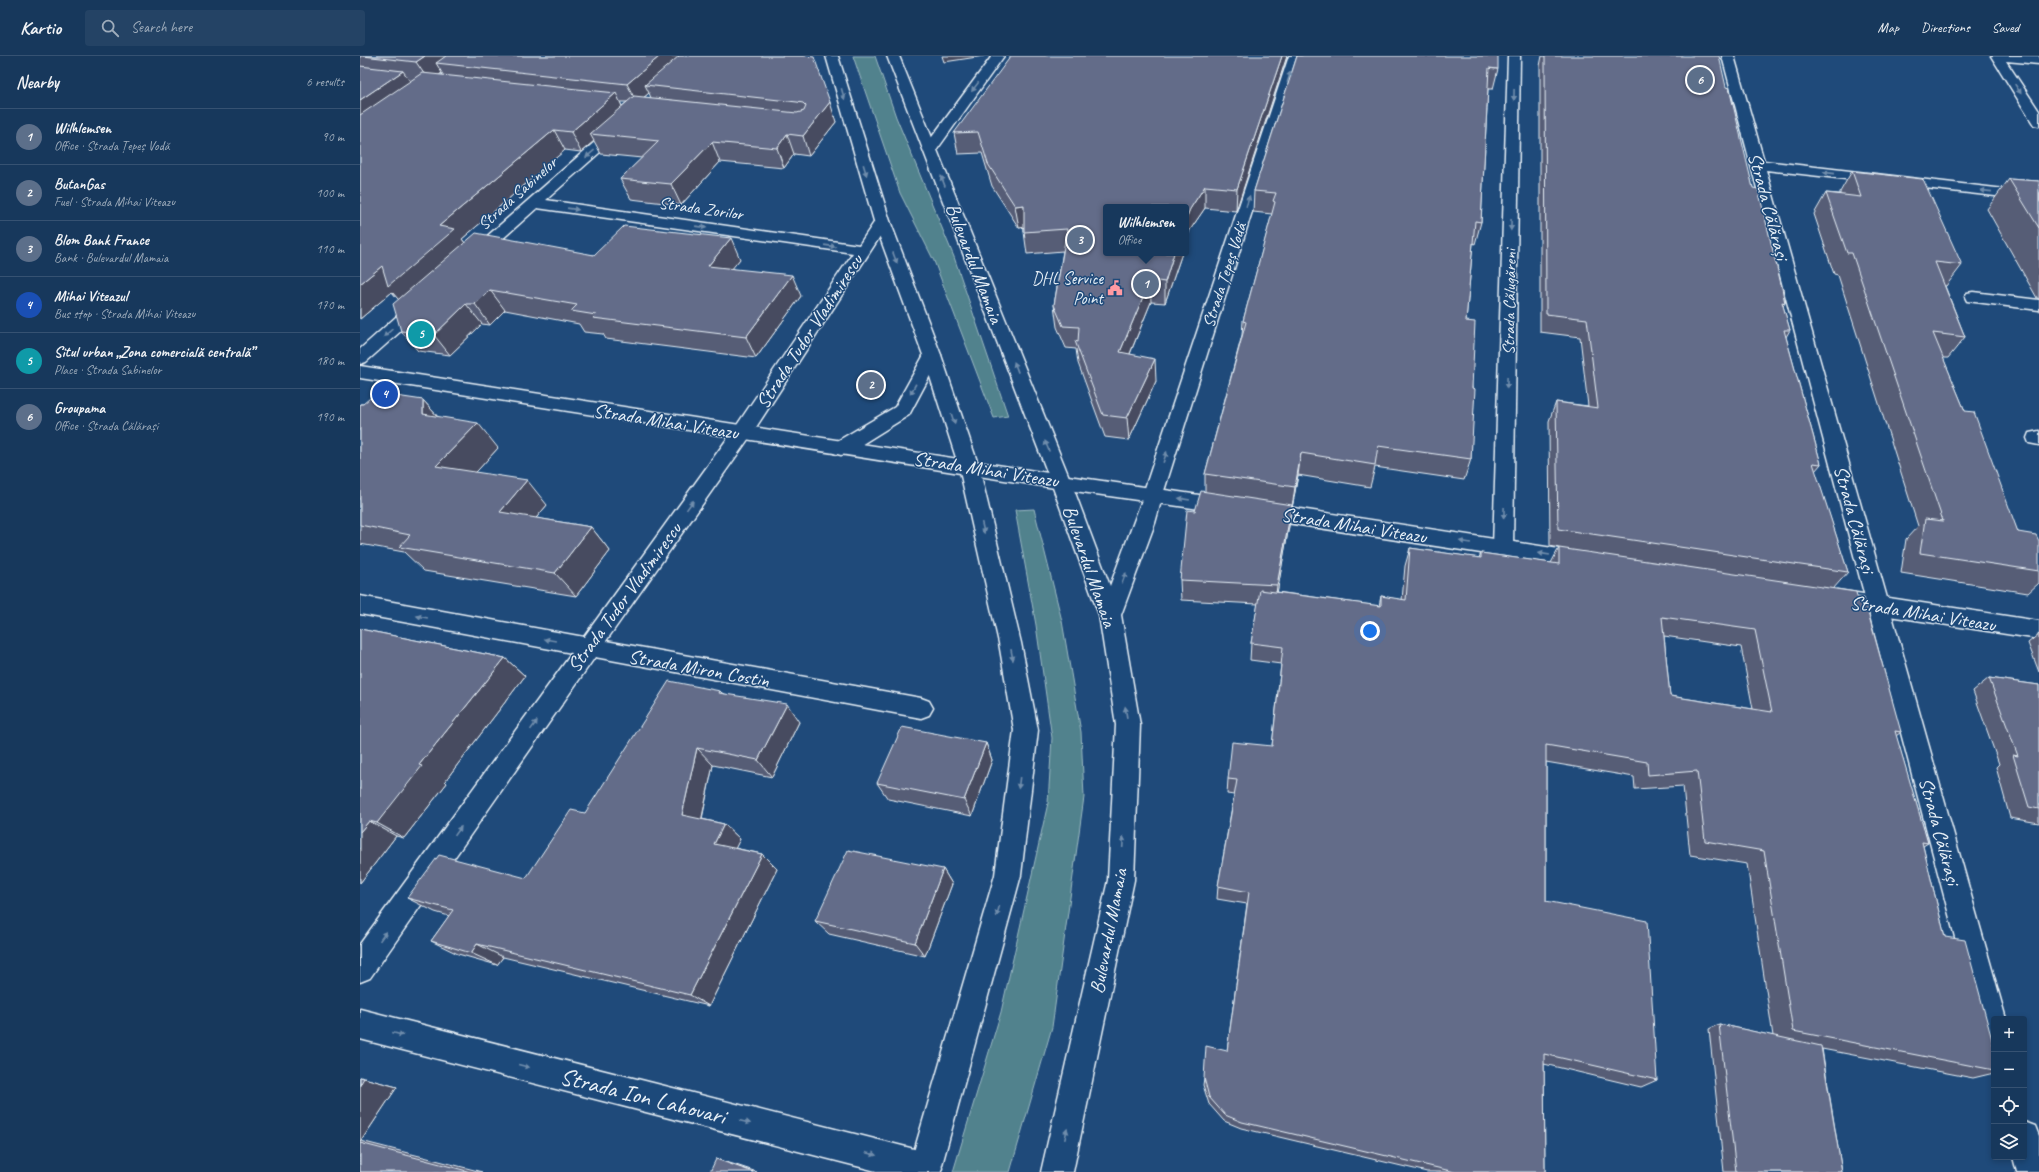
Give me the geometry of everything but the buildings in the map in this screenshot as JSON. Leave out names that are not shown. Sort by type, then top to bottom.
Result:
[{"type":"street","points":[[832,56],[882,222],[932,355],[969,467],[1010,644],[1026,730],[1008,876],[925,1170]]},
{"type":"street","name":"Bulevardul Mamaia","points":[[893,56],[931,148],[1061,482],[1110,614],[1128,725],[1121,880],[1058,1172]]},
{"type":"street","points":[[931,148],[998,56]]},
{"type":"street","name":"Strada Țepeș Vodă","points":[[1110,614],[1145,523],[1153,494],[1296,56]]},
{"type":"street","name":"Strada Călugăreni","points":[[1504,548],[1514,56]]},
{"type":"street","name":"Strada Călărași","points":[[1728,56],[1991,1017]]},
{"type":"street","points":[[1997,56],[2039,60]]},
{"type":"street","points":[[1997,56],[2039,122]]},
{"type":"street","name":"Strada Sabinelor","points":[[464,266],[628,120]]},
{"type":"street","points":[[1758,165],[2039,197]]},
{"type":"street","name":"Strada Zorilor","points":[[534,203],[863,250]]},
{"type":"street","name":"Strada Tudor Vladimirescu","points":[[360,968],[742,433],[882,222]]},
{"type":"street","points":[[360,358],[435,291]]},
{"type":"street","points":[[1973,297],[2039,305]]},
{"type":"street","points":[[840,448],[902,411],[932,355]]},
{"type":"street","name":"Strada Mihai Viteazu","points":[[360,372],[742,433],[1061,482],[1153,494],[1605,564]]},
{"type":"street","name":"Strada Mihai Viteazu","points":[[1816,596],[2039,630]]},
{"type":"street","name":"Strada Miron Costin","points":[[360,605],[921,708]]},
{"type":"street","name":"Strada Ion Lahovari","points":[[360,1024],[925,1170]]},
{"type":"street","points":[[2027,1149],[2033,1172]]},
{"type":"green space","points":[[853,56],[875,56],[896,117],[954,257],[1008,416],[994,418],[934,261],[900,193]]},
{"type":"green space","points":[[1034,509],[1062,621],[1081,732],[1084,797],[1052,1027],[1010,1172],[953,1172],[1001,1012],[1048,803],[1052,738],[1036,625],[1015,510]]},
{"type":"place","name":"Groupama","points":[[1700,80]]},
{"type":"place","name":"Blom Bank France","points":[[1080,240]]},
{"type":"place","name":"Wilhlemsen","points":[[1146,284]]},
{"type":"place","name":"DHL Service Point","points":[[1115,288]]},
{"type":"place","name":"Situl urban „Zona comercială centrală”","points":[[421,334]]},
{"type":"place","name":"ButanGas","points":[[871,385]]},
{"type":"place","name":"Mihai Viteazul","points":[[385,394]]}]
